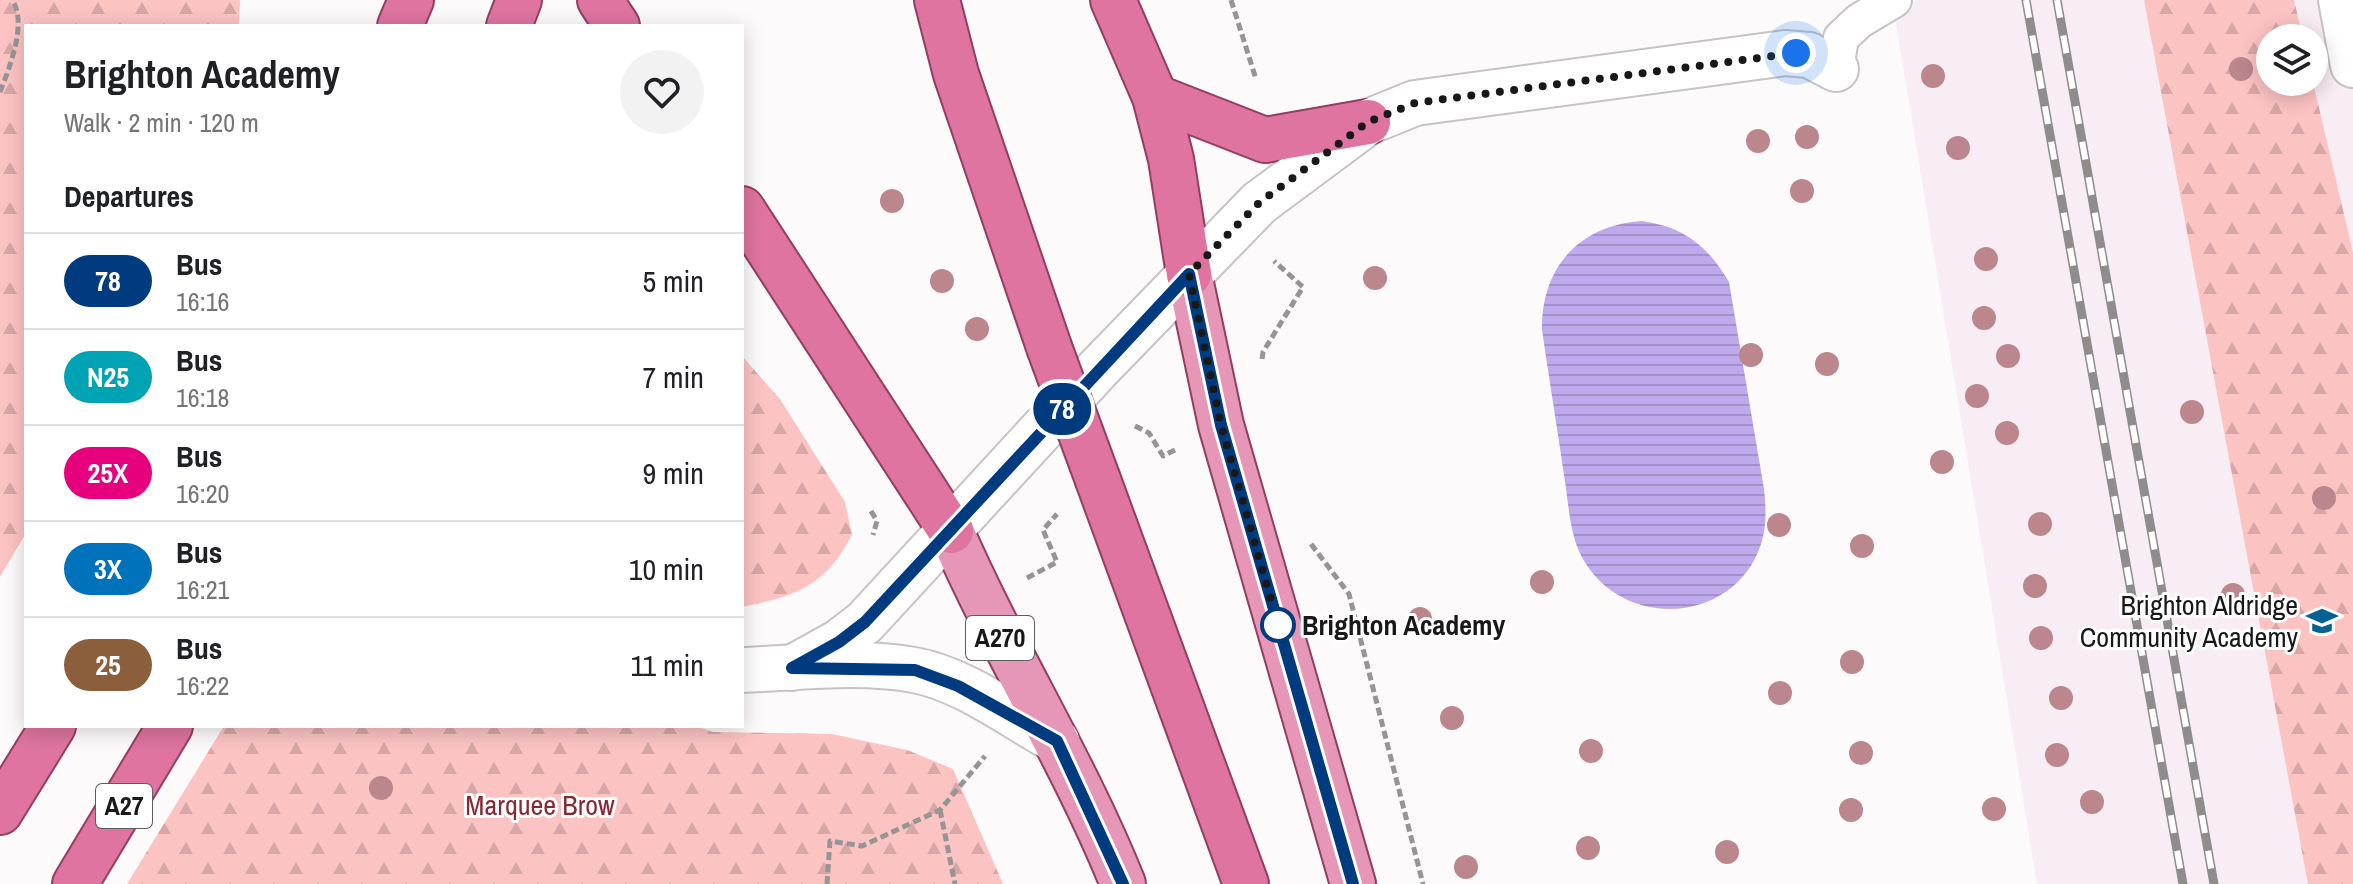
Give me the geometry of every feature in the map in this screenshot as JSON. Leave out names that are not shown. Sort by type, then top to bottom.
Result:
[{"type":"highway","points":[[509,24],[519,0]]},
{"type":"highway","points":[[600,0],[616,24]]},
{"type":"highway","points":[[937,0],[956,74],[1049,347],[1246,884]]},
{"type":"highway","points":[[1113,0],[1155,97],[1171,159],[1189,274]]},
{"type":"highway","points":[[1155,97],[1265,140],[1368,122]]},
{"type":"highway","points":[[744,212],[951,531]]},
{"type":"highway","points":[[0,812],[52,728]]},
{"type":"highway","name":"A27","points":[[75,884],[169,728]]},
{"type":"main road","points":[[1189,274],[1221,425],[1353,884]]},
{"type":"main road","name":"A270","points":[[951,531],[993,626],[1057,741],[1123,884]]},
{"type":"street","points":[[493,0],[507,24]]},
{"type":"street","points":[[2341,0],[2353,65]]},
{"type":"street","points":[[792,668],[839,642],[894,593],[1189,274],[1259,203],[1368,122],[1415,103],[1785,53],[1809,55],[1836,69]]},
{"type":"street","points":[[744,670],[915,670],[958,686],[1057,741]]},
{"type":"lane","points":[[1836,69],[1841,38],[1859,21],[1894,0]]},
{"type":"path","points":[[0,92],[16,50],[16,6],[12,0]]},
{"type":"path","points":[[1231,0],[1258,87],[1265,140]]},
{"type":"path","points":[[1236,227],[1303,287],[1263,352],[1261,365]]},
{"type":"path","points":[[869,508],[877,521],[867,555],[894,593]]},
{"type":"path","points":[[1303,533],[1349,594],[1423,884]]},
{"type":"path","points":[[827,884],[830,841],[862,846],[940,810],[991,749]]},
{"type":"path","points":[[940,810],[955,884]]},
{"type":"shaded area","points":[[1919,0],[2353,0],[2353,884],[2037,884],[1893,5]]},
{"type":"shaded area","points":[[1642,221],[1670,228],[1693,240],[1712,258],[1729,282],[1765,496],[1763,537],[1748,570],[1729,589],[1706,602],[1680,608],[1654,608],[1628,600],[1605,586],[1580,554],[1570,521],[1542,330],[1548,287],[1568,253],[1600,231]]},
{"type":"green space","points":[[0,0],[240,0],[239,24],[24,24],[24,536],[0,577]]},
{"type":"green space","name":"Brighton Aldridge Community Academy","points":[[2144,0],[2294,0],[2300,24],[2256,24],[2256,96],[2316,96],[2353,253],[2353,884],[2308,884]]},
{"type":"green space","points":[[744,358],[780,399],[845,502],[852,535],[820,577],[808,586],[779,598],[744,607]]},
{"type":"green space","name":"Marquee Brow","points":[[223,728],[702,728],[713,732],[832,734],[907,750],[953,769],[1003,884],[127,884]]},
{"type":"railway","points":[[2026,0],[2183,884]]},
{"type":"railway","points":[[2057,0],[2214,884]]},
{"type":"bus line","name":"78","points":[[1123,884],[1057,741],[958,686],[915,670],[792,668],[839,642],[865,622],[1189,274],[1221,425],[1353,884]]},
{"type":"place","name":"Brighton Aldridge Community Academy","points":[[2322,621]]},
{"type":"place","name":"Brighton Academy","points":[[1278,625]]},
{"type":"route","points":[[1278,625],[1282,639],[1221,425],[1189,274],[1259,203],[1368,122],[1415,103],[1796,53]]}]
